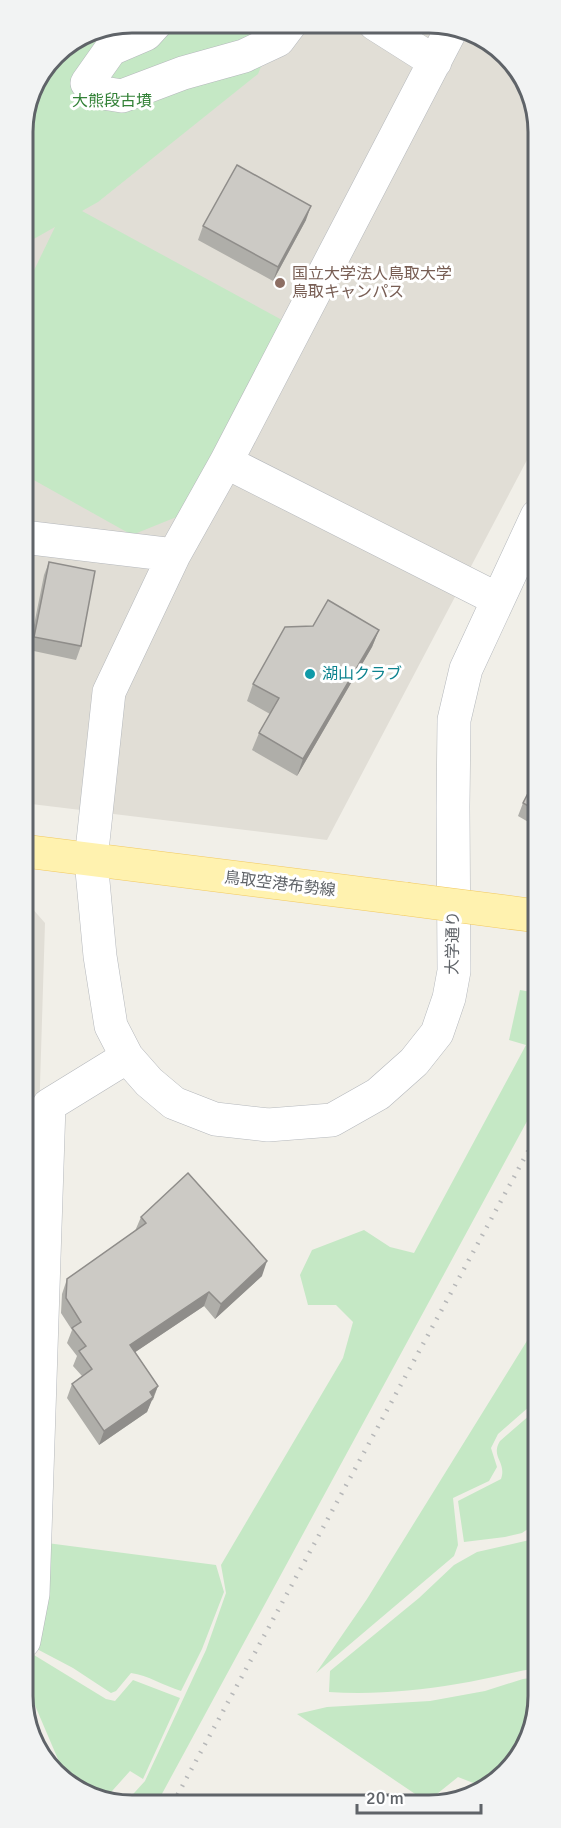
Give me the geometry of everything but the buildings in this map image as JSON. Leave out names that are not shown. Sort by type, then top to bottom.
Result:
[{"type":"main road","name":"鳥取空港布勢線","points":[[33,852],[528,915]]},
{"type":"street","points":[[147,33],[111,48],[87,83],[97,93],[122,96],[183,73],[244,56],[278,40],[283,33]]},
{"type":"street","points":[[389,33],[435,62]]},
{"type":"street","name":"大学通り","points":[[448,35],[174,555],[109,692],[91,860],[100,956],[111,1026],[127,1057],[149,1082],[174,1103],[215,1119],[268,1125],[332,1120],[378,1094],[414,1062],[437,1033],[451,989],[454,971],[454,720],[466,669],[528,535]]},
{"type":"street","points":[[225,462],[497,599]]},
{"type":"street","points":[[33,538],[174,555]]},
{"type":"street","points":[[33,1594],[49,1105],[127,1057]]},
{"type":"shaded area","name":"国立大学法人鳥取大学 鳥取キャンパス","points":[[132,33],[429,33],[448,35],[467,41],[489,53],[508,72],[523,100],[528,132],[528,458],[327,840],[33,804],[33,126],[36,106],[53,72],[82,46],[100,38]]},
{"type":"shaded area","points":[[33,909],[45,923],[33,1312]]},
{"type":"green space","name":"大熊段古墳","points":[[275,33],[258,74],[98,202],[82,211],[282,320],[179,516],[132,535],[33,480],[33,272],[55,227],[33,239],[33,126],[36,106],[43,88],[53,72],[67,58],[82,46],[100,38],[119,34]]},
{"type":"green space","points":[[520,990],[528,991],[528,1119],[161,1795],[132,1795],[145,1781],[206,1650],[226,1593],[221,1565],[343,1358],[353,1322],[336,1305],[308,1305],[300,1275],[312,1250],[364,1230],[390,1247],[414,1253],[526,1045],[509,1040]]},
{"type":"green space","points":[[528,1339],[528,1408],[498,1434],[491,1448],[497,1467],[489,1481],[453,1498],[458,1545],[454,1556],[316,1673],[367,1599]]},
{"type":"green space","points":[[528,1417],[528,1529],[522,1533],[505,1537],[464,1542],[458,1501],[501,1479],[502,1468],[497,1451],[500,1441]]},
{"type":"green space","points":[[528,1540],[528,1670],[425,1689],[377,1693],[329,1692],[330,1671],[419,1598],[454,1565],[477,1552]]},
{"type":"green space","points":[[47,1543],[216,1565],[224,1592],[202,1649],[181,1691],[131,1673],[116,1691],[111,1693],[73,1668],[35,1648]]},
{"type":"green space","points":[[34,1655],[106,1699],[115,1701],[133,1680],[180,1698],[143,1779],[130,1771],[111,1792],[88,1785],[62,1766],[34,1702]]},
{"type":"green space","points":[[528,1678],[528,1702],[525,1722],[515,1746],[489,1775],[478,1782],[475,1784],[458,1777],[437,1794],[417,1795],[297,1714],[327,1707],[430,1701],[485,1691]]},
{"type":"railway","points":[[177,1795],[528,1151]]},
{"type":"place","name":"国立大学法人鳥取大学 鳥取キャンパス","points":[[280,283]]},
{"type":"place","name":"湖山クラブ","points":[[310,674]]}]
